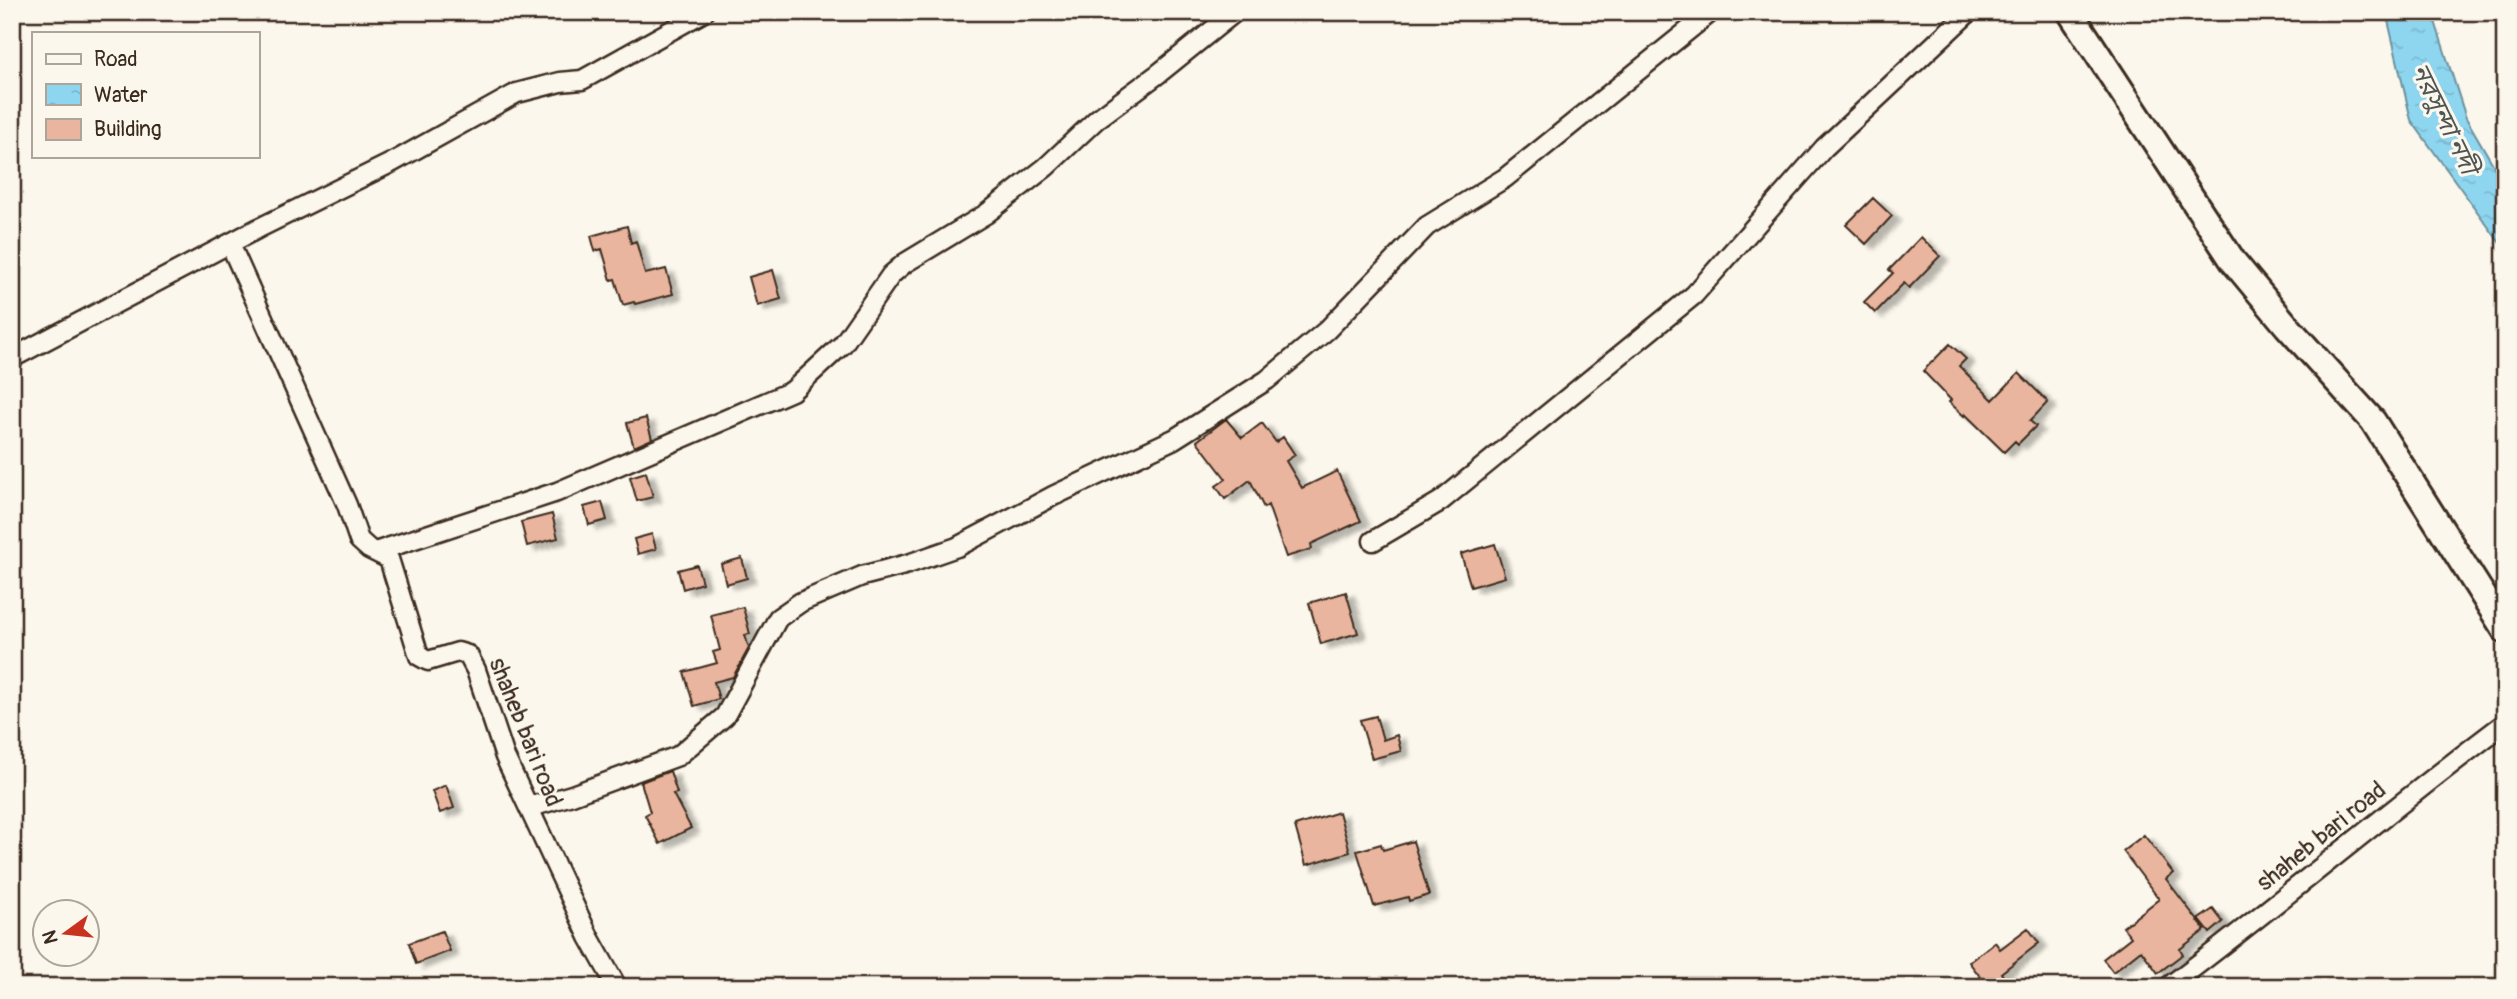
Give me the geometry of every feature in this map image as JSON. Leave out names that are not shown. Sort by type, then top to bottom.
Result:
[{"type":"street","points":[[12,358],[393,162],[517,93],[560,82],[582,80],[704,12]]},
{"type":"street","points":[[375,552],[556,492],[792,391],[843,344],[891,275],[905,263],[986,214],[1046,167],[1097,119],[1235,12]]},
{"type":"street","points":[[528,805],[572,795],[678,756],[725,716],[778,618],[801,603],[862,576],[957,547],[1053,496],[1174,439],[1267,380],[1327,330],[1427,226],[1505,178],[1711,12]]},
{"type":"street","points":[[1373,541],[1441,501],[1694,295],[1824,148],[1969,12]]},
{"type":"street","points":[[2070,12],[2234,261],[2287,326],[2373,421],[2505,630]]},
{"type":"street","name":"shaheb bari road","points":[[230,244],[347,505],[359,540],[389,559],[419,656],[428,661],[458,652],[468,655],[505,757],[589,937],[617,987]]},
{"type":"street","name":"shaheb bari road","points":[[2168,987],[2505,723]]},
{"type":"water","name":"নরসুন্দা নদী","points":[[2386,12],[2432,12],[2466,118],[2505,185],[2505,250],[2411,120]]},
{"type":"building","points":[[1873,198],[1892,216],[1866,244],[1846,225]]},
{"type":"building","points":[[627,226],[631,243],[636,241],[645,274],[666,269],[673,294],[623,305],[615,279],[611,280],[602,249],[595,251],[591,236]]},
{"type":"building","points":[[1921,237],[1940,256],[1909,288],[1904,283],[1875,313],[1864,302],[1893,273],[1889,270]]},
{"type":"building","points":[[773,270],[781,299],[757,306],[749,277]]},
{"type":"building","points":[[1950,344],[1966,359],[1959,366],[1993,400],[2019,373],[2048,402],[2030,421],[2036,426],[2018,444],[2015,441],[2004,452],[1949,402],[1951,400],[1923,371]]},
{"type":"building","points":[[646,418],[652,439],[634,447],[627,423]]},
{"type":"building","points":[[1226,419],[1242,438],[1262,423],[1276,442],[1283,437],[1295,455],[1286,461],[1302,488],[1337,471],[1361,521],[1311,544],[1312,549],[1286,557],[1268,505],[1264,508],[1250,480],[1225,499],[1216,486],[1226,479],[1197,441]]},
{"type":"building","points":[[646,472],[653,497],[637,501],[630,477]]},
{"type":"building","points":[[602,502],[607,520],[589,525],[584,507]]},
{"type":"building","points":[[552,514],[558,538],[527,546],[521,522]]},
{"type":"building","points":[[652,534],[656,549],[638,554],[634,539]]},
{"type":"building","points":[[1495,544],[1505,577],[1471,587],[1461,554]]},
{"type":"building","points":[[742,558],[747,578],[726,584],[721,564]]},
{"type":"building","points":[[697,565],[702,583],[683,589],[678,570]]},
{"type":"building","points":[[1346,592],[1358,633],[1321,644],[1309,603]]},
{"type":"building","points":[[743,607],[750,634],[745,635],[749,648],[733,677],[714,682],[719,699],[694,706],[684,672],[717,663],[713,652],[720,650],[711,615]]},
{"type":"building","points":[[1376,716],[1383,740],[1397,735],[1401,751],[1372,759],[1360,720]]},
{"type":"building","points":[[670,771],[677,793],[673,794],[691,828],[660,844],[645,815],[650,812],[641,782]]},
{"type":"building","points":[[446,785],[454,808],[440,813],[432,791]]},
{"type":"building","points":[[1339,812],[1350,852],[1306,865],[1295,826]]},
{"type":"building","points":[[2144,835],[2173,873],[2166,879],[2205,930],[2180,949],[2183,954],[2158,973],[2141,950],[2113,972],[2103,959],[2131,937],[2123,927],[2159,899],[2123,851]]},
{"type":"building","points":[[1413,841],[1429,895],[1409,901],[1408,897],[1374,906],[1357,851],[1381,844],[1383,850]]},
{"type":"building","points":[[2213,909],[2223,922],[2210,933],[2199,919]]},
{"type":"building","points":[[2028,928],[2039,943],[2001,973],[2011,987],[1988,987],[1969,962],[1995,942],[2000,949]]},
{"type":"building","points":[[442,931],[450,951],[416,964],[409,943]]}]
